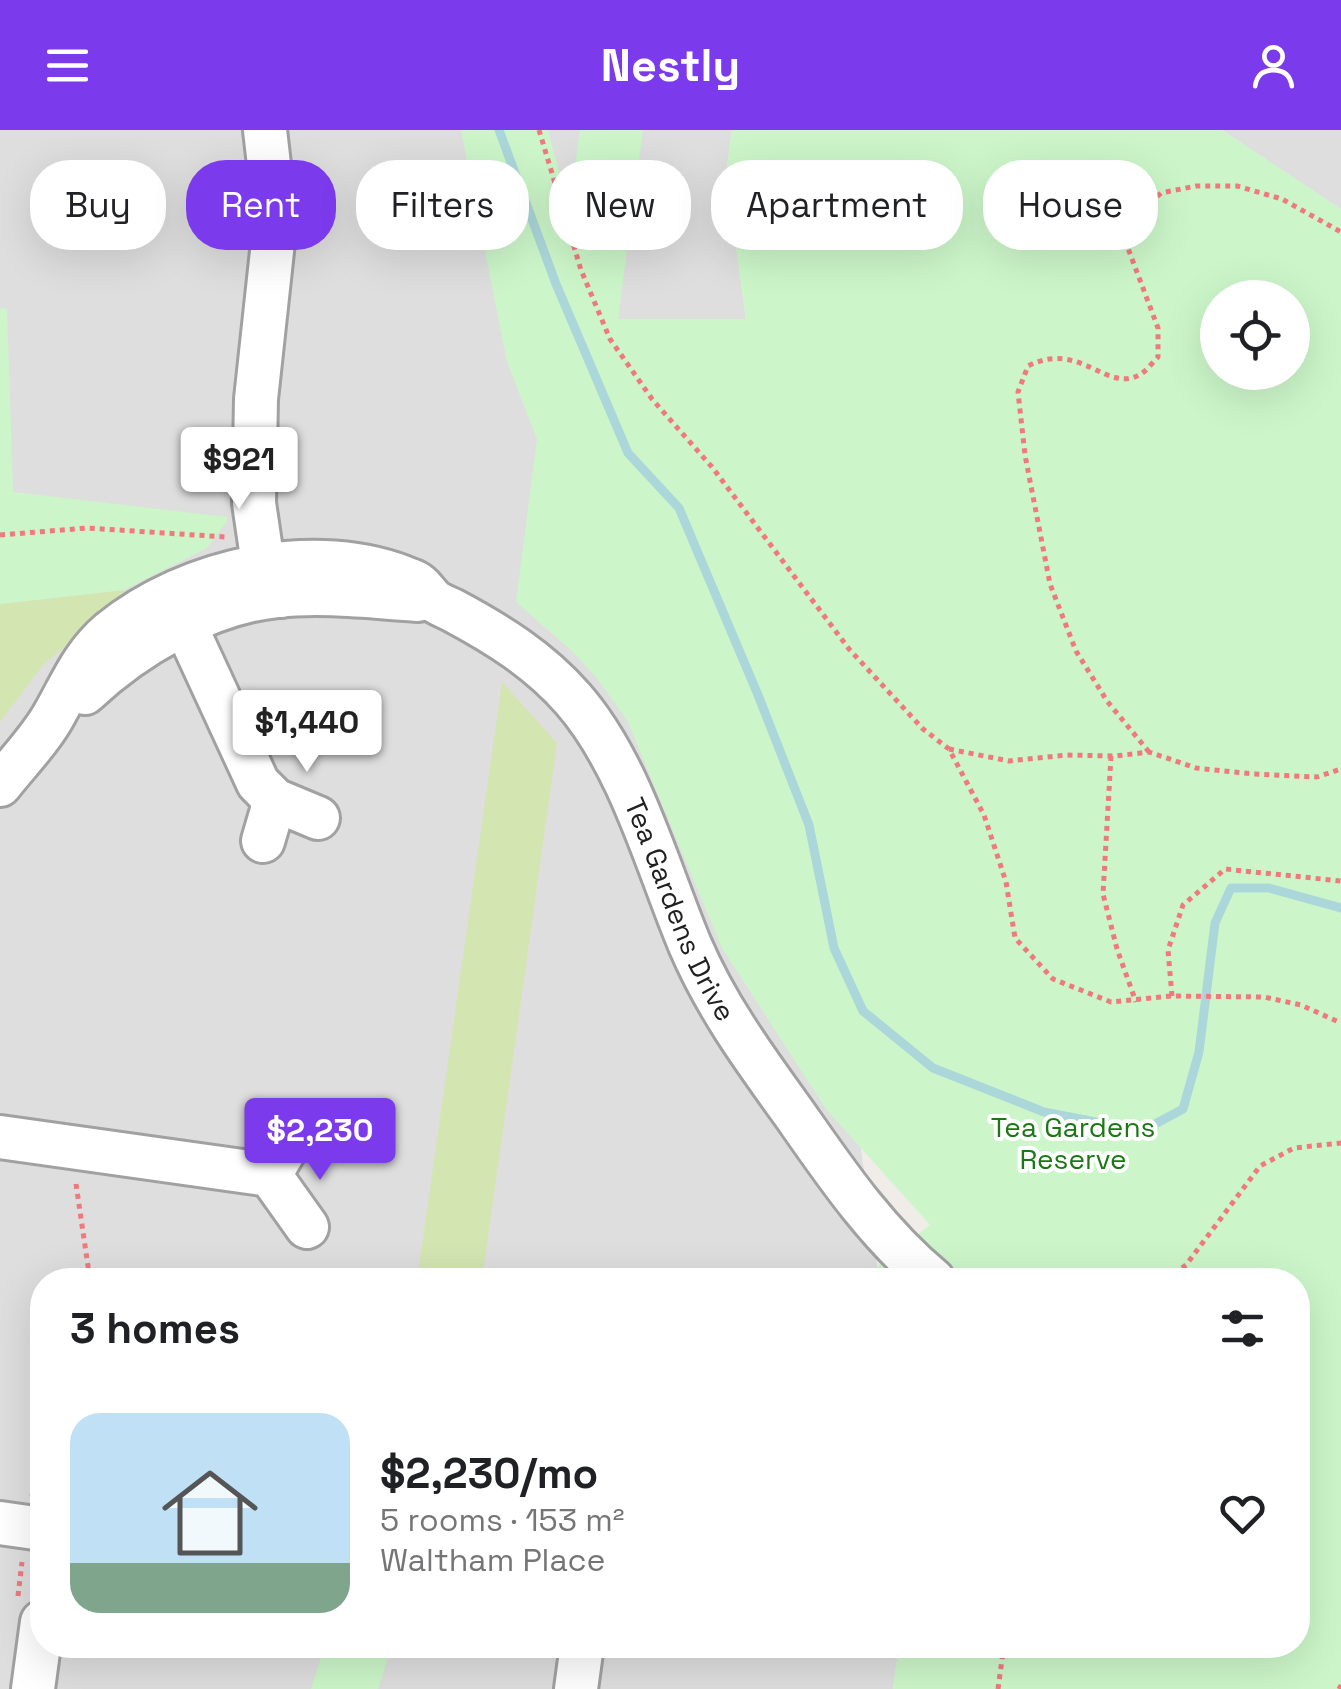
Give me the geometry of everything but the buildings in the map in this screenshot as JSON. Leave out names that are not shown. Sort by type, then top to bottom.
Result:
[{"type":"street","points":[[264,130],[272,182],[273,242],[256,400],[254,503],[266,565]]},
{"type":"street","name":"Tea Gardens Drive","points":[[0,785],[55,714],[140,648],[179,610],[242,604],[266,565],[337,594],[433,600],[488,628],[517,648],[574,700],[596,730],[616,766],[691,947],[724,1013],[848,1191],[919,1268]]},
{"type":"street","points":[[179,610],[258,783],[275,800],[318,818]]},
{"type":"street","points":[[262,841],[275,800]]},
{"type":"street","points":[[0,1137],[68,1147],[280,1158],[306,1227]]},
{"type":"street","points":[[33,1689],[37,1658]]},
{"type":"street","points":[[576,1689],[580,1658]]},
{"type":"path","points":[[539,130],[580,270],[610,339],[850,649],[923,729],[948,749],[984,815],[1006,882],[1015,938],[1053,979],[1110,1002],[1172,996],[1264,996],[1301,1004],[1341,1024]]},
{"type":"path","points":[[1148,752],[1107,701],[1076,650],[1050,584],[1025,455],[1018,392],[1028,366],[1047,356],[1076,360],[1114,379],[1139,376],[1158,356],[1158,328],[1126,243],[1136,214],[1161,192],[1196,186],[1237,186],[1282,199],[1341,232]]},
{"type":"path","points":[[0,535],[87,528],[266,565]]},
{"type":"path","points":[[948,749],[1009,761],[1148,752],[1196,768],[1253,774],[1317,777],[1341,769]]},
{"type":"path","points":[[1111,756],[1103,894],[1136,1002]]},
{"type":"path","points":[[1172,996],[1168,950],[1183,905],[1225,869],[1341,881]]},
{"type":"path","points":[[1182,1268],[1232,1208],[1260,1166],[1294,1148],[1341,1143]]},
{"type":"path","points":[[68,1147],[88,1268]]},
{"type":"path","points":[[25,1517],[30,1490]]},
{"type":"path","points":[[998,1689],[1002,1658]]},
{"type":"shaded area","points":[[0,130],[732,130],[728,160],[711,160],[711,250],[737,250],[877,1268],[30,1268],[30,1658],[897,1658],[893,1689],[0,1689]]},
{"type":"shaded area","points":[[1222,130],[1341,130],[1341,209],[1328,202]]},
{"type":"green space","name":"Tea Gardens Reserve","points":[[461,130],[548,130],[556,160],[549,160],[549,250],[627,250],[618,319],[746,319],[736,250],[963,250],[963,160],[728,160],[732,130],[1222,130],[1341,209],[1341,1689],[893,1689],[897,1658],[1310,1658],[1310,1268],[875,1268],[930,1225],[826,1109],[722,948],[627,720],[571,650],[516,602],[537,439],[507,362],[485,250],[529,250],[529,160],[467,160]]},
{"type":"green space","points":[[580,130],[643,130],[639,160],[576,160]]},
{"type":"green space","points":[[0,308],[7,309],[13,492],[227,517],[207,548],[124,590],[0,604]]},
{"type":"green space","points":[[124,590],[124,596],[43,665],[0,722],[0,604]]},
{"type":"green space","points":[[502,682],[557,743],[484,1268],[419,1268]]},
{"type":"green space","points":[[321,1658],[388,1658],[378,1689],[311,1689]]},
{"type":"waterway","points":[[499,130],[556,284],[628,453],[679,508],[758,695],[809,825],[834,948],[863,1011],[933,1068],[1044,1112],[1142,1131],[1183,1109],[1199,1052],[1215,923],[1231,888],[1269,888],[1341,908]]}]
